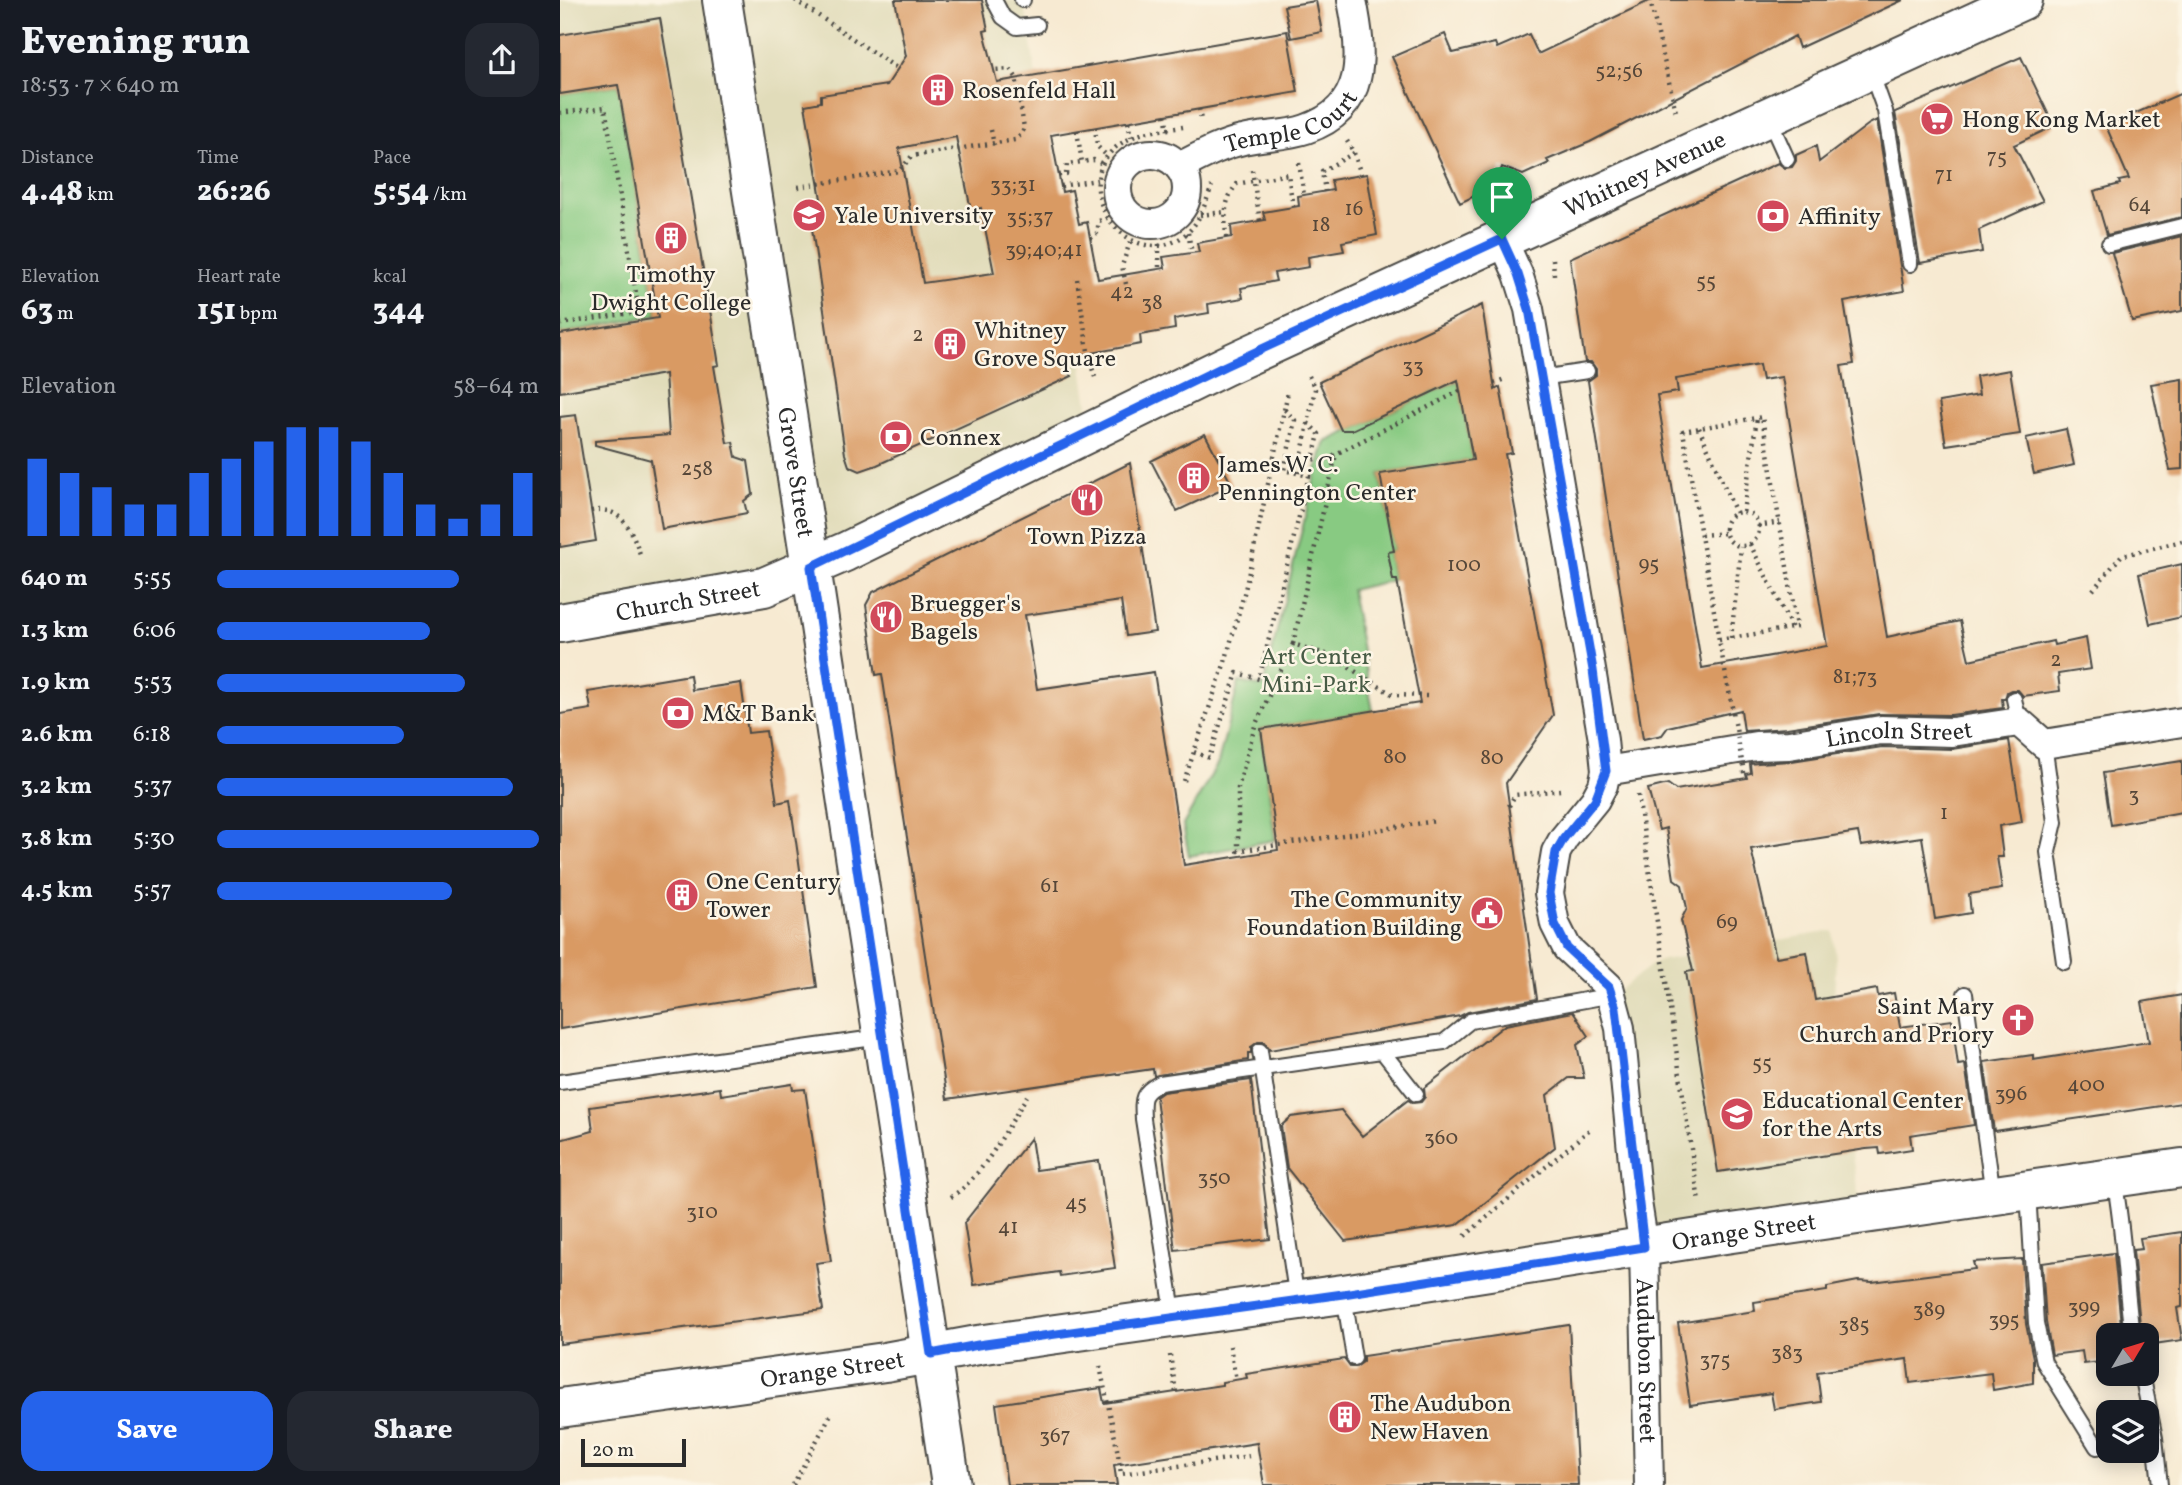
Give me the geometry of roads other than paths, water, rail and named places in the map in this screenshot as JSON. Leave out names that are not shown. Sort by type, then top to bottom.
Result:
[{"type":"main road","name":"Grove Street","points":[[722,0],[951,1485]]},
{"type":"main road","name":"Whitney Avenue","points":[[811,567],[1178,388],[2023,0]]},
{"type":"main road","name":"Church Street","points":[[560,623],[764,587],[811,567]]},
{"type":"main road","name":"Orange Street","points":[[560,1408],[978,1345],[1172,1337],[1297,1301],[2182,1168]]},
{"type":"street","name":"Temple Court","points":[[1179,167],[1241,140],[1303,130],[1325,122],[1344,107],[1354,88],[1358,65],[1352,0]]},
{"type":"street","points":[[1502,239],[1518,274],[1529,309],[1593,670],[1606,771]]},
{"type":"street","name":"Lincoln Street","points":[[1606,771],[1756,746],[1789,745],[1881,730],[1952,732],[2017,710],[2044,744]]},
{"type":"street","points":[[2044,744],[2182,722]]},
{"type":"street","name":"Audubon Street","points":[[1606,771],[1595,800],[1556,852],[1549,893],[1555,924],[1567,948],[1601,978],[1613,995],[1620,1028],[1644,1247],[1649,1485]]},
{"type":"lane","points":[[994,0],[1003,17],[1017,27],[1037,25]]},
{"type":"lane","points":[[1871,71],[1885,111],[1910,264]]},
{"type":"lane","points":[[1768,117],[1787,159]]},
{"type":"lane","points":[[2109,244],[2182,226]]},
{"type":"lane","points":[[1541,378],[1587,371]]},
{"type":"lane","points":[[2044,744],[2055,822],[2048,852],[2064,962]]},
{"type":"lane","points":[[1965,994],[2011,1193],[2044,1362],[2096,1445]]},
{"type":"lane","points":[[1172,1337],[1142,1098],[1148,1089],[1160,1083],[1444,1042],[1470,1021],[1613,995]]},
{"type":"lane","points":[[560,1082],[883,1037]]},
{"type":"lane","points":[[1260,1051],[1297,1301]]},
{"type":"lane","points":[[1382,1051],[1416,1094]]},
{"type":"lane","points":[[2114,1178],[2123,1235],[2130,1323]]},
{"type":"lane","points":[[1343,1294],[1354,1358]]},
{"type":"lane","points":[[2144,1386],[2155,1438],[2160,1485]]},
{"type":"place","name":"Rosenfeld Hall","points":[[938,90]]},
{"type":"place","name":"Hong Kong Market","points":[[1937,119]]},
{"type":"place","name":"Yale University","points":[[809,215]]},
{"type":"place","name":"Affinity","points":[[1773,216]]},
{"type":"place","name":"Timothy Dwight College","points":[[671,238]]},
{"type":"place","name":"Whitney Grove Square","points":[[950,344]]},
{"type":"place","name":"Connex","points":[[896,437]]},
{"type":"place","name":"James W. C. Pennington Center","points":[[1194,478]]},
{"type":"place","name":"Town Pizza","points":[[1087,500]]},
{"type":"place","name":"Bruegger's Bagels","points":[[886,617]]},
{"type":"place","name":"M&T Bank","points":[[678,713]]},
{"type":"place","name":"One Century Tower","points":[[682,895]]},
{"type":"place","name":"The Community Foundation Building","points":[[1487,913]]},
{"type":"place","name":"Saint Mary Church and Priory","points":[[2018,1020]]},
{"type":"place","name":"Educational Center for the Arts","points":[[1737,1114]]},
{"type":"place","name":"The Audubon New Haven","points":[[1345,1417]]},
{"type":"park label","name":"Art Center Mini-Park","points":[[1316,670]]}]
